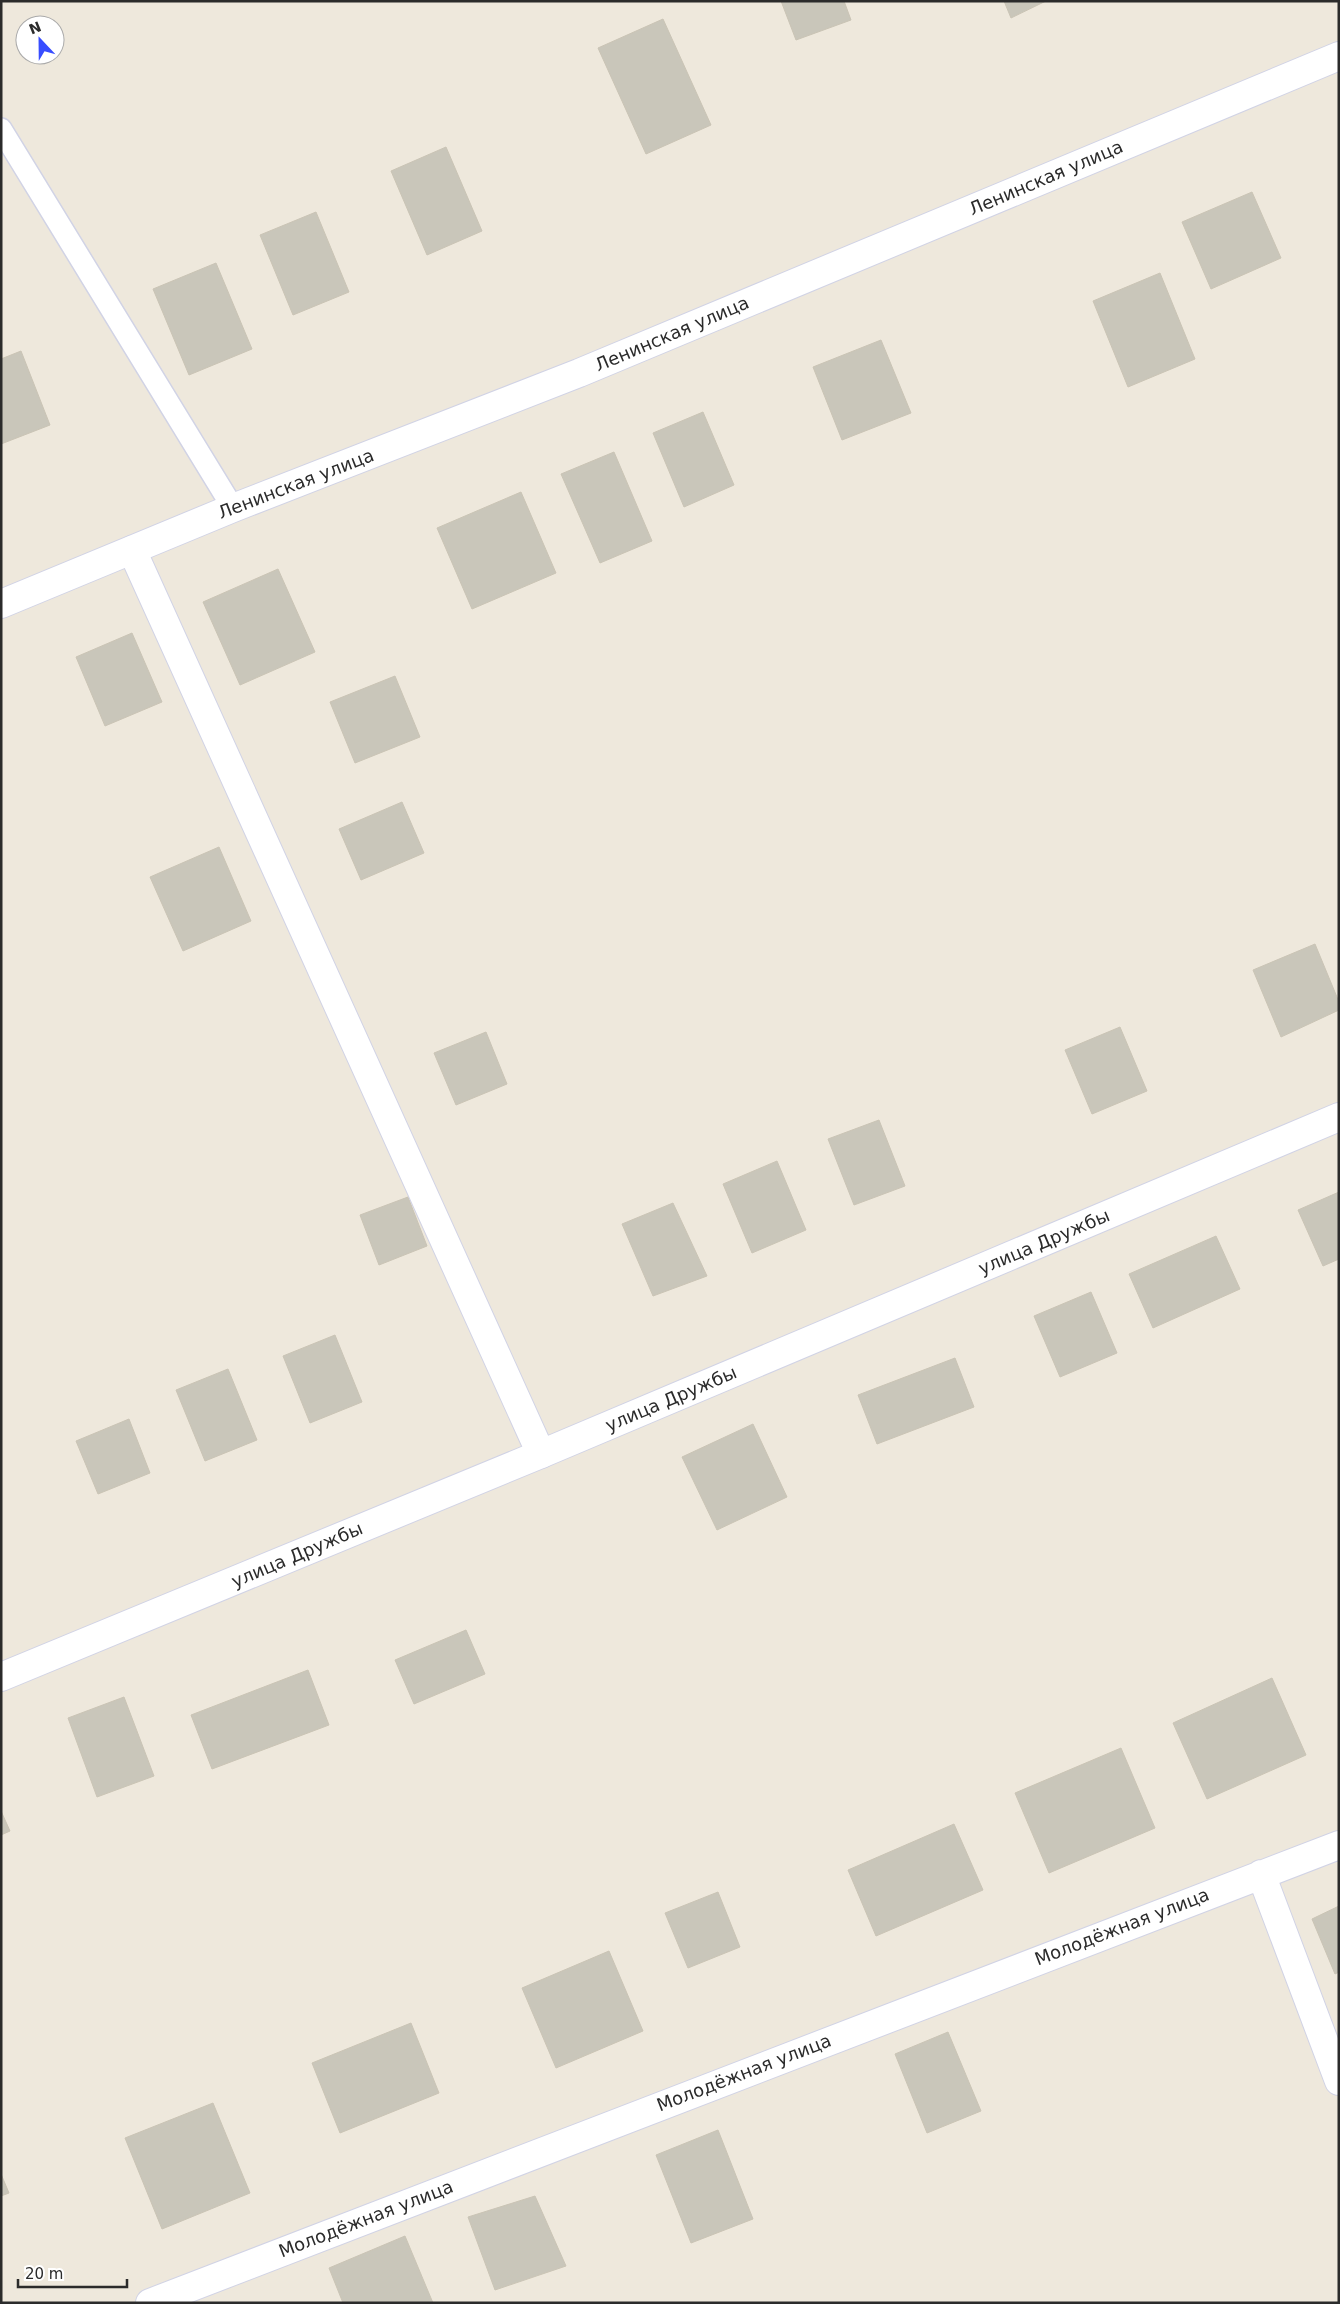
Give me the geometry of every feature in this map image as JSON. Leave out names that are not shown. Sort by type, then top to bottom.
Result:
[{"type":"street","name":"Ленинская улица","points":[[1,604],[233,508],[578,373],[1339,56]]},
{"type":"street","points":[[132,550],[541,1454]]},
{"type":"street","name":"улица Дружбы","points":[[1,1677],[541,1454],[1339,1117]]},
{"type":"street","name":"Молодёжная улица","points":[[150,2303],[1339,1845]]},
{"type":"street","points":[[1261,1874],[1339,2081]]},
{"type":"lane","points":[[1,129],[233,508]]},
{"type":"building","points":[[781,1],[844,1],[851,20],[796,40]]},
{"type":"building","points":[[1004,1],[1046,1],[1011,18]]},
{"type":"building","points":[[663,19],[711,125],[646,154],[598,48]]},
{"type":"building","points":[[446,147],[482,231],[427,255],[391,171]]},
{"type":"building","points":[[1252,192],[1281,258],[1211,289],[1182,222]]},
{"type":"building","points":[[316,212],[349,292],[293,315],[260,235]]},
{"type":"building","points":[[216,263],[252,349],[189,375],[153,289]]},
{"type":"building","points":[[1160,273],[1195,359],[1128,387],[1093,301]]},
{"type":"building","points":[[881,340],[911,413],[842,440],[813,367]]},
{"type":"building","points":[[21,351],[50,425],[1,444],[1,359]]},
{"type":"building","points":[[703,412],[734,485],[684,507],[653,433]]},
{"type":"building","points":[[614,452],[652,541],[600,563],[561,474]]},
{"type":"building","points":[[521,492],[556,573],[472,609],[437,528]]},
{"type":"building","points":[[278,569],[315,652],[240,685],[203,602]]},
{"type":"building","points":[[132,633],[162,702],[105,726],[76,657]]},
{"type":"building","points":[[395,676],[420,737],[355,763],[330,702]]},
{"type":"building","points":[[402,802],[424,853],[361,880],[339,829]]},
{"type":"building","points":[[219,847],[251,921],[183,951],[150,877]]},
{"type":"building","points":[[1315,944],[1339,1002],[1339,1010],[1281,1037],[1253,970]]},
{"type":"building","points":[[1120,1027],[1147,1091],[1092,1114],[1065,1050]]},
{"type":"building","points":[[486,1032],[507,1084],[456,1105],[434,1053]]},
{"type":"building","points":[[879,1120],[905,1186],[854,1205],[828,1139]]},
{"type":"building","points":[[777,1161],[806,1230],[752,1253],[723,1184]]},
{"type":"building","points":[[1339,1192],[1339,1259],[1323,1266],[1298,1210]]},
{"type":"building","points":[[408,1197],[427,1246],[379,1265],[360,1215]]},
{"type":"building","points":[[673,1203],[707,1276],[653,1296],[622,1224]]},
{"type":"building","points":[[1216,1236],[1240,1289],[1153,1328],[1129,1274]]},
{"type":"building","points":[[1091,1292],[1117,1353],[1060,1377],[1034,1316]]},
{"type":"building","points":[[335,1335],[362,1402],[310,1423],[283,1356]]},
{"type":"building","points":[[955,1358],[974,1407],[877,1444],[858,1395]]},
{"type":"building","points":[[228,1369],[257,1440],[205,1461],[176,1390]]},
{"type":"building","points":[[129,1419],[150,1473],[98,1494],[76,1441]]},
{"type":"building","points":[[753,1424],[787,1497],[717,1530],[682,1457]]},
{"type":"building","points":[[466,1630],[485,1674],[414,1704],[395,1660]]},
{"type":"building","points":[[308,1670],[329,1725],[212,1769],[191,1715]]},
{"type":"building","points":[[1272,1678],[1306,1755],[1207,1799],[1173,1723]]},
{"type":"building","points":[[124,1697],[154,1776],[97,1797],[68,1718]]},
{"type":"building","points":[[1121,1748],[1155,1828],[1049,1873],[1015,1793]]},
{"type":"building","points":[[1,1811],[10,1831],[1,1835]]},
{"type":"building","points":[[954,1824],[983,1890],[876,1936],[848,1870]]},
{"type":"building","points":[[718,1892],[740,1947],[688,1968],[665,1913]]},
{"type":"building","points":[[1339,1906],[1339,1972],[1335,1974],[1312,1919]]},
{"type":"building","points":[[609,1951],[643,2031],[556,2068],[522,1988]]},
{"type":"building","points":[[411,2023],[439,2093],[340,2133],[312,2063]]},
{"type":"building","points":[[948,2032],[981,2111],[927,2133],[895,2054]]},
{"type":"building","points":[[213,2103],[250,2193],[162,2229],[125,2138]]},
{"type":"building","points":[[718,2130],[753,2219],[691,2243],[656,2155]]},
{"type":"building","points":[[1,2174],[9,2193],[1,2196]]},
{"type":"building","points":[[535,2196],[566,2266],[495,2290],[468,2217]]},
{"type":"building","points":[[405,2236],[433,2303],[343,2303],[329,2268]]}]
